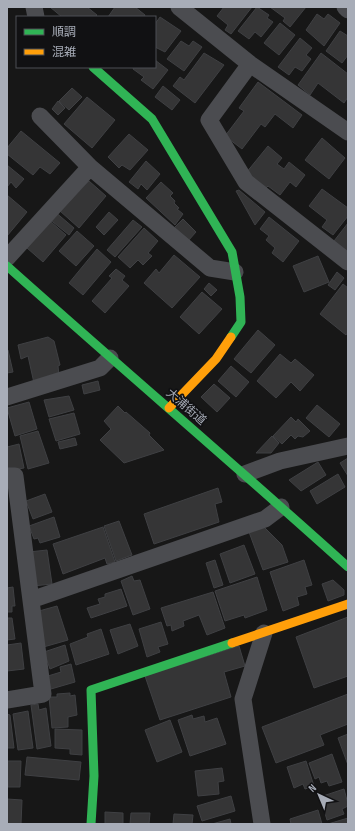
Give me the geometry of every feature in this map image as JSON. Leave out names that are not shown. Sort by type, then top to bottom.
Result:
[{"type":"street","points":[[179,7],[250,64],[348,132]]},
{"type":"street","points":[[345,7],[348,10]]},
{"type":"street","points":[[250,64],[209,120],[246,182],[348,262]]},
{"type":"street","points":[[94,68],[152,119],[232,252],[240,297],[241,322],[216,359],[170,408]]},
{"type":"street","points":[[40,116],[90,167],[210,268],[235,272]]},
{"type":"street","points":[[7,258],[90,167]]},
{"type":"street","name":"大浦街道","points":[[7,266],[348,566]]},
{"type":"street","points":[[7,396],[100,368],[110,358]]},
{"type":"street","points":[[245,474],[280,461],[348,446]]},
{"type":"street","points":[[7,476],[15,476],[43,694],[7,700]]},
{"type":"street","points":[[31,600],[265,519],[280,507]]},
{"type":"street","points":[[92,824],[94,776],[91,690],[264,634],[348,604]]},
{"type":"street","points":[[262,824],[243,699],[264,634]]},
{"type":"building","points":[[50,7],[87,7],[97,15],[96,16],[61,16]]},
{"type":"building","points":[[115,7],[135,7],[145,15],[144,16],[109,16]]},
{"type":"building","points":[[224,7],[252,7],[231,34],[225,30],[228,25],[217,16]]},
{"type":"building","points":[[257,7],[269,15],[267,18],[273,22],[261,37],[255,32],[249,39],[238,31]]},
{"type":"building","points":[[270,7],[306,7],[290,27],[283,21],[285,18]]},
{"type":"building","points":[[317,14],[324,19],[328,14],[340,23],[324,46],[306,30]]},
{"type":"building","points":[[160,17],[181,31],[165,52],[156,48],[156,23]]},
{"type":"building","points":[[280,23],[295,35],[279,55],[264,43]]},
{"type":"building","points":[[340,31],[348,36],[348,55],[342,63],[326,51]]},
{"type":"building","points":[[300,38],[312,48],[306,55],[311,59],[302,71],[295,67],[289,75],[278,67]]},
{"type":"building","points":[[181,41],[189,46],[193,41],[202,47],[184,71],[167,59]]},
{"type":"building","points":[[204,53],[224,65],[195,103],[173,86],[180,77],[184,80]]},
{"type":"building","points":[[321,53],[348,74],[348,97],[344,103],[318,83],[310,95],[298,85]]},
{"type":"building","points":[[156,61],[168,70],[153,89],[141,80],[144,77],[133,69],[156,68]]},
{"type":"building","points":[[258,82],[302,115],[293,128],[275,114],[265,127],[261,124],[242,149],[225,136],[244,111],[239,108]]},
{"type":"building","points":[[163,86],[180,100],[172,110],[155,97]]},
{"type":"building","points":[[72,88],[82,97],[69,110],[59,101]]},
{"type":"building","points":[[87,97],[115,120],[92,148],[64,124]]},
{"type":"building","points":[[58,101],[65,108],[58,115],[52,109]]},
{"type":"building","points":[[21,131],[60,163],[50,174],[40,167],[33,175],[7,154],[7,148]]},
{"type":"building","points":[[129,134],[148,150],[130,170],[122,165],[119,168],[108,157]]},
{"type":"building","points":[[322,138],[345,158],[329,179],[305,160]]},
{"type":"building","points":[[268,146],[282,158],[277,164],[284,169],[289,162],[305,175],[296,187],[290,182],[280,195],[268,186],[265,189],[246,173]]},
{"type":"building","points":[[146,161],[160,174],[147,190],[141,184],[138,189],[129,182]]},
{"type":"building","points":[[7,165],[24,179],[16,188],[11,182],[7,187]]},
{"type":"building","points":[[89,181],[106,196],[79,228],[60,211]]},
{"type":"building","points":[[161,182],[173,193],[170,196],[179,208],[177,209],[183,214],[175,225],[146,198]]},
{"type":"building","points":[[322,189],[348,208],[348,216],[333,235],[322,227],[327,220],[309,206]]},
{"type":"building","points":[[239,190],[265,212],[255,225],[236,191]]},
{"type":"building","points":[[7,195],[27,212],[7,236]]},
{"type":"building","points":[[54,211],[74,228],[69,235],[48,218]]},
{"type":"building","points":[[109,212],[118,220],[104,235],[96,227]]},
{"type":"building","points":[[269,217],[299,241],[283,262],[272,253],[275,248],[266,240],[269,236],[260,229]]},
{"type":"building","points":[[183,219],[196,232],[188,241],[174,228]]},
{"type":"building","points":[[133,220],[142,227],[115,257],[107,250]]},
{"type":"building","points":[[50,221],[66,235],[43,262],[27,248]]},
{"type":"building","points":[[348,223],[348,252],[334,241]]},
{"type":"building","points":[[144,228],[158,241],[148,253],[152,256],[143,265],[138,260],[130,268],[118,257]]},
{"type":"building","points":[[77,231],[94,246],[76,266],[59,251]]},
{"type":"building","points":[[97,249],[111,262],[83,295],[69,283]]},
{"type":"building","points":[[174,255],[200,277],[172,308],[144,283],[156,269],[159,273]]},
{"type":"building","points":[[318,256],[329,282],[304,292],[293,266]]},
{"type":"building","points":[[116,269],[125,276],[122,280],[129,286],[105,313],[92,301],[112,278],[109,276]]},
{"type":"building","points":[[337,272],[344,278],[335,290],[328,285]]},
{"type":"building","points":[[209,283],[217,290],[211,296],[204,289]]},
{"type":"building","points":[[343,284],[348,288],[348,332],[346,335],[320,314]]},
{"type":"building","points":[[202,292],[222,309],[199,334],[180,317]]},
{"type":"building","points":[[258,330],[275,345],[251,373],[234,359]]},
{"type":"building","points":[[48,337],[54,341],[60,365],[58,366],[59,376],[34,383],[28,356],[21,359],[18,345]]},
{"type":"building","points":[[8,350],[13,372],[7,373],[7,351]]},
{"type":"building","points":[[280,354],[291,363],[295,359],[314,375],[300,391],[291,382],[276,398],[257,381]]},
{"type":"building","points":[[231,366],[249,382],[236,397],[218,381]]},
{"type":"building","points":[[98,381],[100,390],[84,394],[82,385]]},
{"type":"building","points":[[214,384],[230,398],[217,412],[201,397]]},
{"type":"building","points":[[69,396],[74,410],[49,417],[44,400]]},
{"type":"building","points":[[29,402],[37,429],[15,436],[7,408]]},
{"type":"building","points":[[317,405],[340,424],[329,437],[306,418]]},
{"type":"building","points":[[118,406],[150,433],[149,435],[164,450],[124,463],[100,440],[111,429],[104,421]]},
{"type":"building","points":[[74,413],[80,434],[56,441],[49,419]]},
{"type":"building","points":[[291,417],[296,422],[298,419],[310,431],[303,437],[298,436],[295,439],[291,435],[282,444],[273,436]]},
{"type":"building","points":[[38,431],[49,463],[28,469],[20,436]]},
{"type":"building","points":[[272,436],[279,443],[271,453],[256,453]]},
{"type":"building","points":[[75,438],[77,445],[60,449],[58,442]]},
{"type":"building","points":[[19,444],[24,468],[7,471],[7,447]]},
{"type":"building","points":[[348,458],[348,476],[340,463]]},
{"type":"building","points":[[318,462],[326,475],[301,491],[289,480]]},
{"type":"building","points":[[338,474],[345,487],[317,504],[310,491]]},
{"type":"building","points":[[218,488],[222,502],[215,504],[219,522],[154,544],[144,514]]},
{"type":"building","points":[[45,494],[52,512],[33,519],[26,501]]},
{"type":"building","points":[[54,517],[60,537],[40,543],[38,538],[34,539],[29,526]]},
{"type":"building","points":[[119,521],[132,555],[116,561],[104,526]]},
{"type":"building","points":[[103,527],[115,562],[107,564],[105,558],[63,574],[53,544]]},
{"type":"building","points":[[264,527],[282,545],[288,562],[263,570],[249,532]]},
{"type":"building","points":[[244,545],[255,574],[230,583],[220,554]]},
{"type":"building","points":[[47,550],[52,584],[33,586],[29,552]]},
{"type":"building","points":[[215,560],[223,585],[214,588],[206,563]]},
{"type":"building","points":[[304,560],[312,585],[305,587],[307,594],[297,597],[299,605],[283,611],[270,572]]},
{"type":"building","points":[[132,576],[134,581],[140,580],[150,609],[133,615],[121,581]]},
{"type":"building","points":[[257,577],[267,610],[245,618],[244,615],[225,621],[215,591]]},
{"type":"building","points":[[333,580],[344,590],[344,595],[328,601],[322,584]]},
{"type":"building","points":[[13,587],[15,606],[12,606],[12,612],[7,612],[7,588]]},
{"type":"building","points":[[121,589],[127,606],[91,618],[87,608],[100,604],[98,599],[105,597],[105,594]]},
{"type":"building","points":[[213,592],[225,628],[207,635],[199,615],[183,621],[184,626],[172,631],[171,625],[167,626],[161,608]]},
{"type":"building","points":[[57,606],[68,640],[40,648],[39,611]]},
{"type":"building","points":[[348,617],[348,676],[314,688],[296,637]]},
{"type":"building","points":[[7,618],[12,618],[15,639],[7,640]]},
{"type":"building","points":[[161,622],[168,644],[158,647],[160,652],[147,657],[139,629]]},
{"type":"building","points":[[130,624],[138,646],[118,654],[110,630]]},
{"type":"building","points":[[101,629],[109,654],[76,665],[70,644],[88,637],[87,634]]},
{"type":"building","points":[[21,643],[24,669],[7,671],[7,645]]},
{"type":"building","points":[[65,645],[69,661],[50,669],[44,652]]},
{"type":"building","points":[[239,646],[245,666],[224,672],[231,697],[160,720],[145,676]]},
{"type":"building","points":[[71,664],[75,682],[51,689],[48,676],[61,672],[60,667]]},
{"type":"building","points":[[70,693],[70,696],[75,695],[77,715],[68,717],[68,727],[52,728],[49,697],[57,697],[57,694]]},
{"type":"building","points":[[348,694],[348,724],[320,735],[324,745],[276,763],[262,727]]},
{"type":"building","points":[[38,704],[39,710],[46,708],[51,746],[37,749],[31,705]]},
{"type":"building","points":[[28,711],[33,748],[18,750],[13,714]]},
{"type":"building","points":[[7,714],[10,715],[14,748],[7,748]]},
{"type":"building","points":[[192,715],[193,719],[204,716],[205,722],[217,718],[226,744],[190,756],[178,720]]},
{"type":"building","points":[[170,720],[182,752],[157,762],[145,730]]},
{"type":"building","points":[[55,729],[82,730],[82,755],[70,754],[70,749],[55,748]]},
{"type":"building","points":[[348,734],[348,765],[338,738]]},
{"type":"building","points":[[332,754],[342,782],[329,786],[327,781],[321,783],[319,777],[315,779],[309,763]]},
{"type":"building","points":[[27,757],[81,762],[79,780],[25,775]]},
{"type":"building","points":[[7,761],[21,761],[20,787],[8,787]]},
{"type":"building","points":[[306,761],[314,786],[305,789],[303,784],[294,788],[287,767]]},
{"type":"building","points":[[222,768],[224,781],[218,782],[219,794],[198,796],[195,771]]},
{"type":"building","points":[[344,789],[348,806],[342,809],[344,814],[327,820],[320,797]]},
{"type":"building","points":[[231,796],[235,811],[202,821],[197,806]]},
{"type":"building","points":[[7,799],[22,800],[21,824],[7,824]]},
{"type":"building","points":[[318,810],[322,824],[291,824],[290,819]]},
{"type":"building","points":[[105,812],[123,813],[123,824],[105,824]]},
{"type":"building","points":[[131,813],[150,813],[149,824],[130,824]]},
{"type":"building","points":[[174,814],[193,815],[192,824],[173,824]]},
{"type":"building","points":[[348,818],[348,824],[328,824]]},
{"type":"building","points":[[230,819],[231,824],[212,824]]},
{"type":"traffic: fast","points":[[94,68],[152,119],[232,252],[240,297],[241,322],[231,337]]},
{"type":"traffic: fast","points":[[7,266],[348,567]]},
{"type":"traffic: fast","points":[[91,824],[94,776],[91,690],[232,643]]},
{"type":"traffic: slow","points":[[169,408],[216,359],[231,337]]},
{"type":"traffic: slow","points":[[232,643],[348,604]]}]
